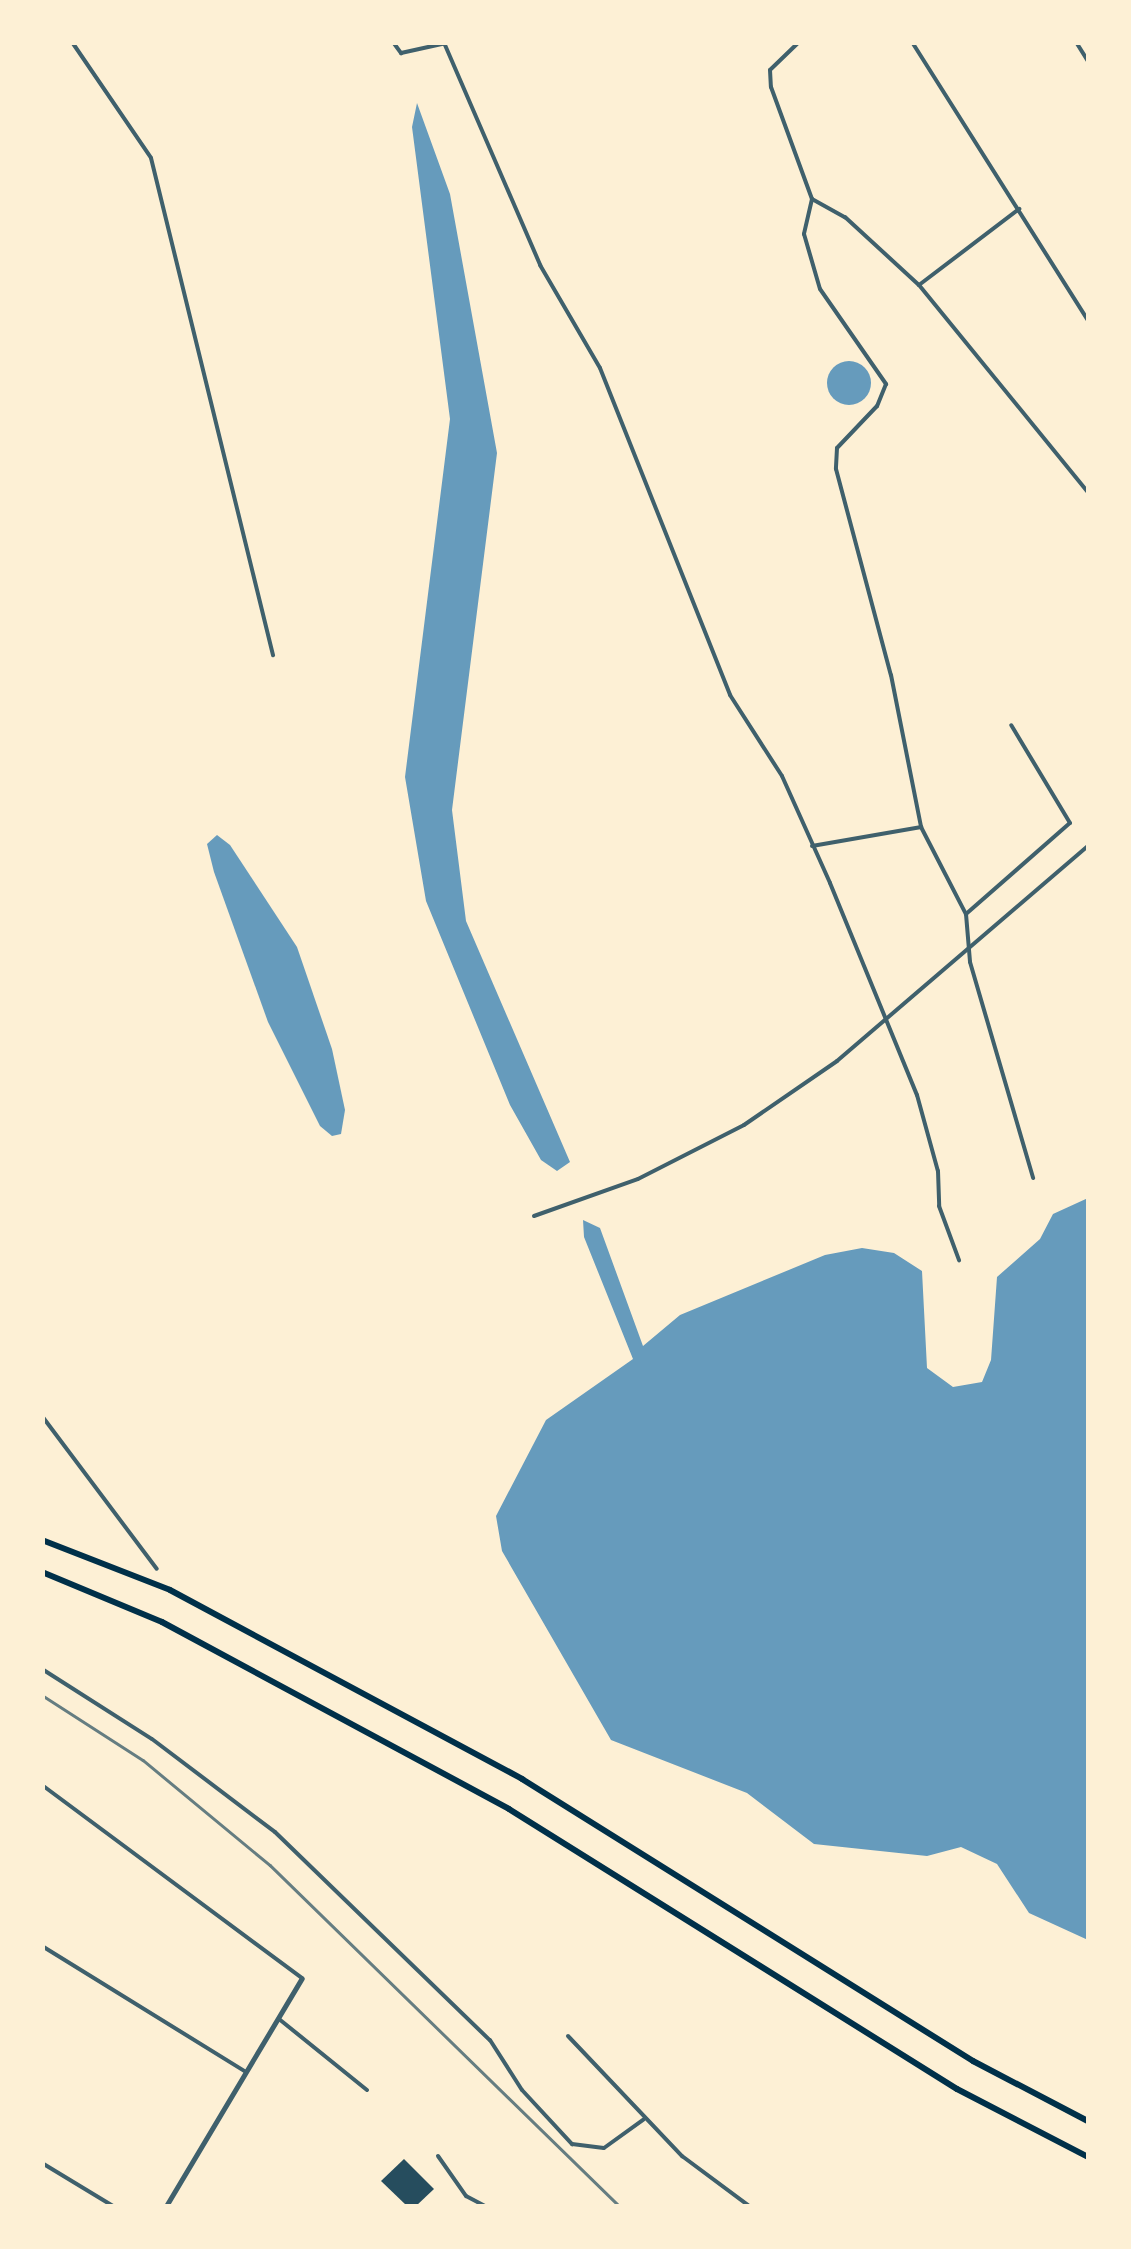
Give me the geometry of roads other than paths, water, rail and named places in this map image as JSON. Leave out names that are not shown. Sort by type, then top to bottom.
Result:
[{"type":"main road","points":[[42,1540],[170,1590],[522,1778],[973,2061],[1088,2122]]},
{"type":"main road","points":[[42,1572],[162,1622],[509,1809],[957,2089],[1088,2157]]},
{"type":"street","points":[[72,42],[151,158],[273,655]]},
{"type":"street","points":[[393,42],[401,53],[448,44],[540,266],[600,368],[730,695],[782,776],[917,1095],[938,1171],[939,1206],[959,1260]]},
{"type":"street","points":[[799,42],[770,70],[771,87],[812,199],[804,234],[820,289],[886,384],[877,406],[837,448],[836,469],[891,675],[922,827],[966,914],[971,950],[1033,1178]]},
{"type":"street","points":[[912,42],[1088,320]]},
{"type":"street","points":[[1076,42],[1088,60]]},
{"type":"street","points":[[812,199],[845,217],[919,285],[1088,492]]},
{"type":"street","points":[[919,285],[1019,209]]},
{"type":"street","points":[[966,914],[1070,823],[1011,726]]},
{"type":"street","points":[[812,846],[922,827]]},
{"type":"street","points":[[534,1216],[638,1179],[744,1125],[886,1021],[1088,846]]},
{"type":"street","points":[[42,1416],[156,1569]]},
{"type":"street","points":[[42,1669],[152,1739],[275,1832],[490,2040],[522,2090],[572,2144],[604,2148],[644,2119]]},
{"type":"street","points":[[42,1785],[302,1978],[166,2206]]},
{"type":"street","points":[[42,1946],[246,2072]]},
{"type":"street","points":[[279,2019],[368,2090]]},
{"type":"street","points":[[568,2036],[644,2119],[749,2206]]},
{"type":"street","points":[[438,2156],[466,2196],[484,2206]]},
{"type":"street","points":[[42,2163],[114,2206]]},
{"type":"water","points":[[417,103],[450,194],[497,453],[452,810],[466,921],[570,1162],[557,1171],[541,1160],[510,1105],[426,901],[405,777],[450,419],[412,127]]},
{"type":"water","points":[[849,361],[865,367],[871,383],[865,399],[849,405],[833,399],[827,383],[833,367]]},
{"type":"water","points":[[217,835],[230,845],[297,947],[332,1049],[345,1110],[341,1134],[332,1136],[320,1126],[268,1022],[214,872],[207,844]]},
{"type":"water","points":[[1088,1198],[1088,1940],[1029,1913],[997,1864],[961,1847],[927,1856],[814,1844],[747,1793],[611,1740],[502,1551],[496,1516],[546,1420],[633,1359],[584,1237],[583,1220],[600,1228],[643,1346],[680,1315],[825,1255],[862,1248],[894,1253],[922,1271],[927,1368],[953,1387],[982,1382],[991,1360],[997,1277],[1040,1239],[1053,1214]]},
{"type":"railway","points":[[42,1695],[143,1760],[270,1865],[620,2206]]}]
